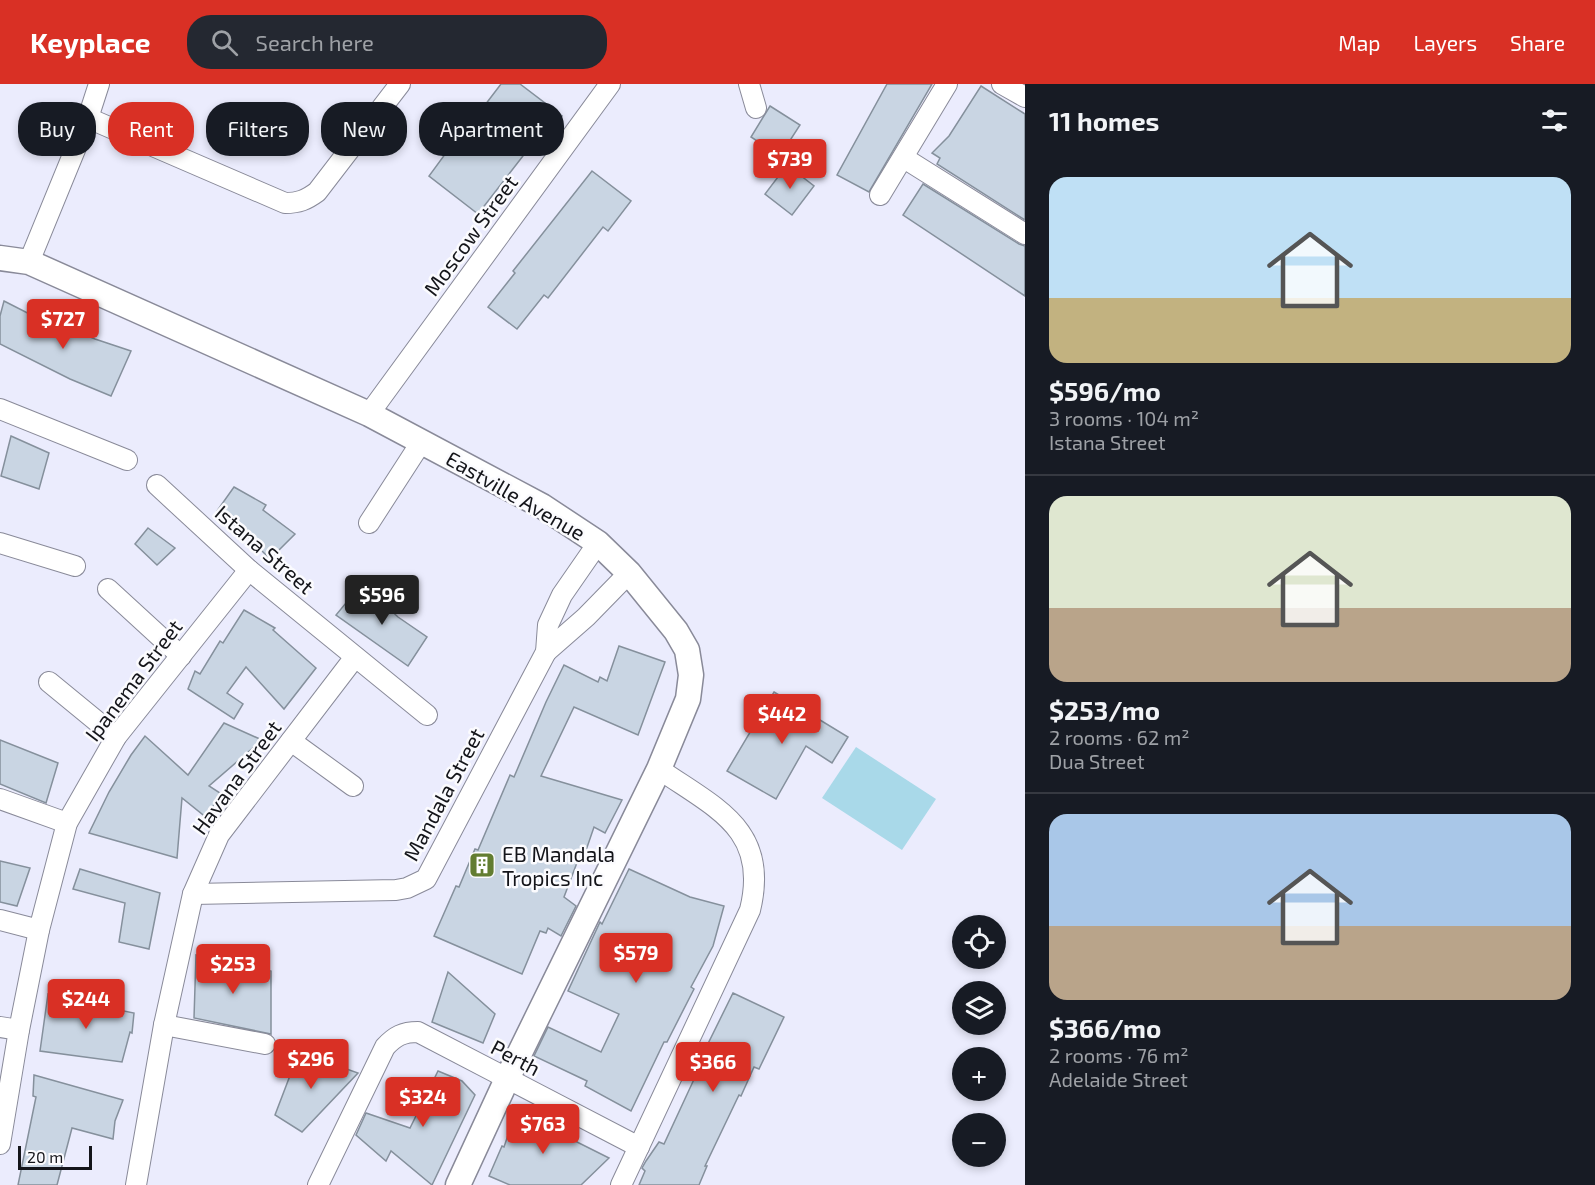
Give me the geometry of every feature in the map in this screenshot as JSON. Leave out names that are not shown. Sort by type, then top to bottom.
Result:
[{"type":"street","points":[[93,102],[99,84]]},
{"type":"street","points":[[96,121],[285,203],[295,203],[304,201],[316,192],[400,84]]},
{"type":"street","name":"Moscow Street","points":[[369,414],[610,84]]},
{"type":"street","points":[[749,84],[756,108]]},
{"type":"street","points":[[880,195],[947,84]]},
{"type":"street","points":[[1002,84],[1025,97]]},
{"type":"street","points":[[29,262],[72,156]]},
{"type":"street","points":[[904,158],[1025,234]]},
{"type":"street","name":"Eastville Avenue","points":[[0,258],[29,262],[369,414],[542,506],[598,543],[629,573],[676,631],[687,650],[690,675],[688,699],[659,769],[507,1079],[458,1185]]},
{"type":"street","points":[[0,410],[127,459]]},
{"type":"street","points":[[369,523],[422,441]]},
{"type":"street","name":"Istana Street","points":[[157,485],[249,570],[427,715]]},
{"type":"street","points":[[0,543],[75,566]]},
{"type":"street","points":[[546,652],[548,625],[562,595],[598,543]]},
{"type":"street","name":"Ipanema Street","points":[[0,1144],[9,1028],[68,823],[116,736],[249,570]]},
{"type":"street","points":[[546,652],[586,617],[629,573]]},
{"type":"street","points":[[108,589],[181,656]]},
{"type":"street","name":"Mandala Street","points":[[193,894],[396,890],[407,888],[426,879],[546,652]]},
{"type":"street","name":"Havana Street","points":[[136,1185],[164,1025],[193,894],[219,835],[354,657]]},
{"type":"street","points":[[50,682],[116,736]]},
{"type":"street","points":[[291,741],[353,786]]},
{"type":"street","points":[[621,1185],[750,910],[754,894],[755,876],[750,847],[729,818],[659,769]]},
{"type":"street","points":[[0,799],[68,823]]},
{"type":"street","points":[[0,920],[39,930]]},
{"type":"street","points":[[164,1025],[265,1044]]},
{"type":"street","name":"Perth","points":[[318,1185],[385,1047],[393,1038],[401,1034],[418,1032],[639,1147]]},
{"type":"water","points":[[856,747],[936,799],[902,850],[822,798]]},
{"type":"building","points":[[501,84],[520,84],[544,102],[487,102]]},
{"type":"building","points":[[887,84],[932,84],[869,192],[837,175]]},
{"type":"building","points":[[981,86],[1025,114],[1025,220],[937,164],[940,158],[932,153],[949,136]]},
{"type":"building","points":[[770,106],[800,125],[780,156],[751,137]]},
{"type":"building","points":[[444,156],[523,156],[478,214],[429,176]]},
{"type":"building","points":[[787,165],[814,186],[792,215],[765,194]]},
{"type":"building","points":[[592,171],[631,201],[608,231],[603,227],[548,298],[544,295],[517,329],[488,307],[515,273],[513,271]]},
{"type":"building","points":[[923,184],[1025,246],[1025,296],[903,215]]},
{"type":"building","points":[[4,301],[47,323],[48,319],[131,351],[111,396],[70,379],[0,344],[0,316]]},
{"type":"building","points":[[11,436],[49,453],[39,489],[1,476]]},
{"type":"building","points":[[234,487],[266,505],[263,510],[295,534],[270,559],[244,533],[217,511]]},
{"type":"building","points":[[148,528],[175,548],[157,565],[135,544]]},
{"type":"building","points":[[368,589],[398,617],[427,637],[408,666],[336,615],[355,592],[362,594]]},
{"type":"building","points":[[244,610],[275,628],[273,630],[316,668],[284,709],[246,667],[227,693],[243,704],[234,719],[188,689],[195,671],[200,674],[220,641],[223,643]]},
{"type":"building","points":[[619,646],[665,662],[638,735],[574,707],[541,776],[622,800],[605,833],[594,827],[582,862],[578,860],[564,897],[576,906],[561,936],[548,928],[546,933],[540,931],[522,974],[434,936],[456,886],[459,887],[475,849],[478,850],[510,775],[514,777],[564,665],[598,682],[600,677],[607,681]]},
{"type":"building","points":[[774,692],[848,737],[832,763],[806,746],[776,799],[727,771]]},
{"type":"building","points":[[224,723],[262,740],[209,786],[220,793],[207,818],[182,798],[177,858],[89,833],[109,792],[145,736],[188,775]]},
{"type":"building","points":[[0,740],[58,763],[46,803],[0,784]]},
{"type":"building","points":[[0,861],[30,868],[17,906],[0,902]]},
{"type":"building","points":[[80,869],[160,893],[149,949],[119,942],[125,903],[73,889]]},
{"type":"building","points":[[629,869],[690,897],[724,906],[713,946],[691,987],[694,989],[667,1042],[664,1042],[631,1111],[585,1086],[587,1081],[534,1056],[548,1027],[601,1052],[619,1014],[568,991],[600,922],[602,924]]},
{"type":"building","points":[[196,955],[243,967],[243,965],[271,971],[271,1034],[194,1018]]},
{"type":"building","points":[[448,972],[495,1014],[483,1043],[432,1022]]},
{"type":"building","points":[[733,993],[784,1017],[759,1069],[754,1067],[741,1096],[739,1095],[705,1166],[707,1166],[699,1185],[639,1185],[645,1171],[642,1168],[659,1142],[664,1144],[696,1075],[693,1074]]},
{"type":"building","points":[[48,994],[99,1010],[99,1006],[134,1013],[132,1033],[130,1032],[122,1062],[40,1051]]},
{"type":"building","points":[[299,1052],[358,1073],[302,1132],[275,1115]]},
{"type":"building","points":[[438,1071],[462,1081],[475,1095],[432,1185],[391,1151],[386,1161],[356,1135],[366,1113],[410,1128]]},
{"type":"building","points":[[34,1075],[123,1100],[115,1121],[113,1139],[72,1128],[57,1185],[18,1185],[36,1097],[33,1096]]},
{"type":"building","points":[[518,1106],[551,1119],[549,1128],[609,1158],[581,1185],[510,1185],[489,1176],[502,1146],[504,1147]]},
{"type":"place","name":"EB Mandala Tropics Inc","points":[[482,865]]}]
